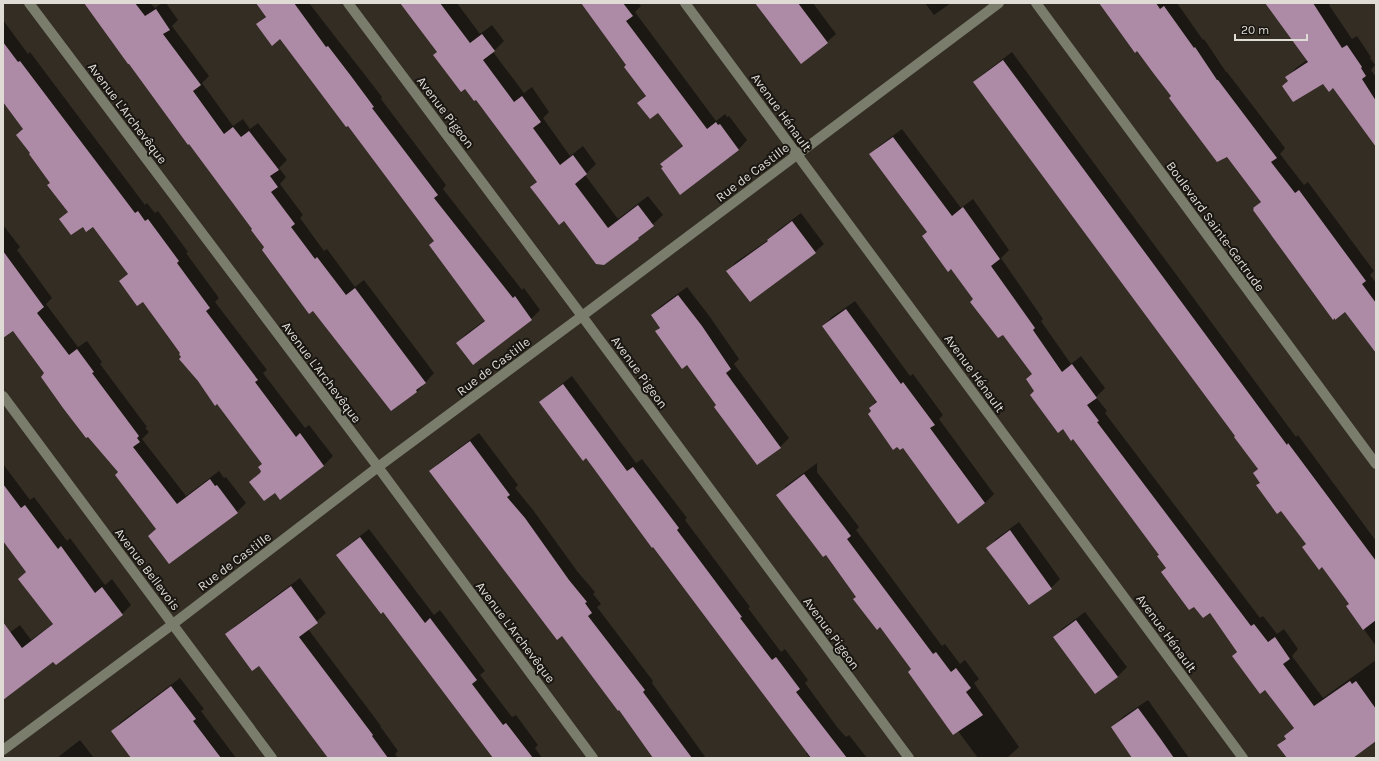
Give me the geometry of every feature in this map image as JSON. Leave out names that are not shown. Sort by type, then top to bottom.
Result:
[{"type":"street","name":"Avenue L'Archevêque","points":[[29,3],[378,467],[593,758]]},
{"type":"street","name":"Avenue Pigeon","points":[[348,3],[909,758]]},
{"type":"street","name":"Avenue Hénault","points":[[685,3],[1243,758]]},
{"type":"street","name":"Rue de Castille","points":[[3,750],[173,624],[378,467],[582,316],[998,3]]},
{"type":"street","name":"Boulevard Sainte-Gertrude","points":[[1036,3],[1376,464]]},
{"type":"street","name":"Avenue Bellevois","points":[[3,396],[272,758]]},
{"type":"building","points":[[84,3],[135,3],[145,16],[156,9],[170,30],[163,34],[201,85],[193,91],[224,134],[233,127],[241,137],[249,131],[279,170],[270,176],[278,187],[271,192],[295,224],[291,227],[315,259],[317,257],[346,295],[355,288],[426,383],[416,390],[417,392],[391,411],[313,311],[309,314],[262,250],[264,247],[251,230],[252,229],[189,144],[188,145]]},
{"type":"building","points":[[256,3],[294,3],[326,47],[328,46],[351,76],[374,107],[372,108],[438,195],[434,198],[513,298],[515,296],[532,320],[473,365],[456,343],[485,321],[429,245],[434,241],[348,126],[346,127],[280,39],[272,46],[256,24],[266,17]]},
{"type":"building","points":[[400,3],[440,3],[470,43],[482,34],[495,51],[483,60],[514,102],[522,96],[541,122],[533,128],[560,165],[573,155],[587,174],[575,184],[608,228],[638,205],[654,226],[604,265],[596,264],[564,221],[559,225],[530,187],[537,182],[476,100],[474,101],[465,89],[461,92],[433,55],[437,52]]},
{"type":"building","points":[[581,3],[623,3],[633,16],[626,21],[707,129],[716,122],[718,125],[720,124],[739,150],[680,195],[661,168],[663,167],[660,164],[683,146],[658,113],[650,119],[637,103],[646,96],[624,67],[626,65]]},
{"type":"building","points":[[755,3],[798,3],[828,43],[801,64]]},
{"type":"building","points":[[1099,3],[1156,3],[1160,9],[1164,6],[1194,48],[1195,47],[1217,80],[1277,158],[1271,162],[1295,193],[1299,190],[1366,281],[1362,284],[1376,303],[1376,353],[1345,312],[1333,320],[1253,210],[1253,208],[1261,202],[1227,157],[1217,162],[1169,98],[1171,96],[1137,51],[1135,53]]},
{"type":"building","points":[[1265,3],[1313,3],[1342,48],[1347,45],[1362,67],[1361,68],[1366,76],[1362,79],[1376,101],[1376,147],[1333,88],[1329,92],[1323,84],[1293,102],[1282,86],[1288,81],[1285,77],[1308,62]]},
{"type":"building","points":[[3,42],[18,62],[20,61],[135,213],[138,211],[145,221],[148,219],[179,261],[177,263],[210,308],[206,311],[258,380],[255,382],[296,437],[300,433],[324,466],[280,500],[275,493],[264,501],[249,482],[260,473],[261,471],[258,467],[262,464],[217,404],[215,406],[198,381],[179,359],[181,357],[179,354],[180,353],[143,302],[137,306],[119,281],[128,274],[93,227],[86,232],[83,227],[71,235],[59,219],[68,212],[47,185],[50,183],[16,135],[23,129],[3,102]]},
{"type":"building","points":[[1003,60],[1287,445],[1288,443],[1376,561],[1376,620],[1363,630],[1346,606],[1349,604],[1322,567],[1319,570],[1302,547],[1306,544],[1281,511],[1277,514],[1256,485],[1260,483],[1253,473],[1258,469],[1234,437],[1235,436],[973,82]]},
{"type":"building","points":[[893,137],[952,216],[963,207],[1000,259],[991,266],[1035,328],[1033,330],[1062,372],[1072,364],[1097,398],[1087,405],[1099,421],[1097,422],[1251,626],[1254,624],[1268,642],[1275,637],[1290,659],[1283,664],[1314,706],[1350,681],[1352,684],[1356,681],[1376,709],[1376,741],[1353,758],[1287,758],[1277,745],[1286,739],[1284,736],[1294,728],[1265,690],[1260,694],[1232,656],[1237,652],[1210,613],[1203,618],[1194,607],[1189,610],[1161,572],[1166,568],[1157,556],[1159,555],[1073,439],[1071,441],[1063,429],[1058,433],[1030,395],[1034,391],[1026,379],[1032,374],[1003,335],[998,338],[970,302],[973,299],[951,269],[948,272],[922,236],[927,232],[869,154]]},
{"type":"building","points":[[792,221],[816,253],[750,302],[726,271],[768,241],[767,240]]},
{"type":"building","points":[[3,251],[44,307],[37,313],[69,355],[77,349],[94,372],[92,373],[139,436],[137,438],[140,442],[133,447],[177,504],[210,479],[215,486],[217,485],[238,513],[169,564],[148,536],[156,529],[115,475],[118,472],[88,437],[86,438],[63,408],[41,377],[44,373],[13,331],[3,338]]},
{"type":"building","points":[[678,295],[702,326],[731,369],[726,373],[781,448],[757,465],[714,407],[716,405],[687,365],[682,369],[655,331],[660,328],[651,315]]},
{"type":"building","points":[[846,309],[901,384],[903,382],[935,425],[930,428],[985,503],[958,524],[903,448],[900,450],[897,447],[893,450],[868,414],[871,411],[869,408],[877,402],[822,326]]},
{"type":"building","points":[[563,384],[627,471],[633,467],[679,528],[677,530],[742,617],[740,618],[772,660],[776,657],[800,689],[796,692],[847,758],[811,758],[586,458],[583,461],[539,402]]},
{"type":"building","points":[[470,441],[510,495],[507,497],[525,518],[569,580],[587,602],[585,603],[592,613],[588,616],[645,690],[643,692],[692,758],[653,758],[619,710],[618,711],[562,636],[557,640],[429,471]]},
{"type":"building","points":[[804,474],[851,536],[847,539],[933,654],[936,652],[951,672],[956,668],[971,688],[966,692],[983,715],[953,735],[908,672],[911,669],[880,627],[877,630],[853,599],[856,597],[826,555],[823,557],[776,495]]},
{"type":"building","points":[[3,484],[21,508],[25,505],[58,549],[61,546],[95,593],[102,587],[123,615],[56,665],[53,662],[3,700],[3,622],[22,648],[53,624],[18,579],[26,572],[3,541]]},
{"type":"building","points":[[1010,530],[1052,589],[1029,605],[986,548]]},
{"type":"building","points":[[360,537],[425,623],[430,618],[477,680],[472,684],[503,725],[506,723],[533,758],[493,758],[383,612],[381,614],[336,555]]},
{"type":"building","points":[[291,586],[318,623],[299,637],[373,735],[372,736],[388,758],[328,758],[259,666],[252,671],[225,634]]},
{"type":"building","points":[[1076,620],[1118,677],[1095,694],[1053,637]]},
{"type":"building","points":[[171,686],[196,719],[193,721],[221,758],[131,758],[111,731]]},
{"type":"building","points":[[1138,708],[1174,758],[1132,758],[1111,727]]}]
